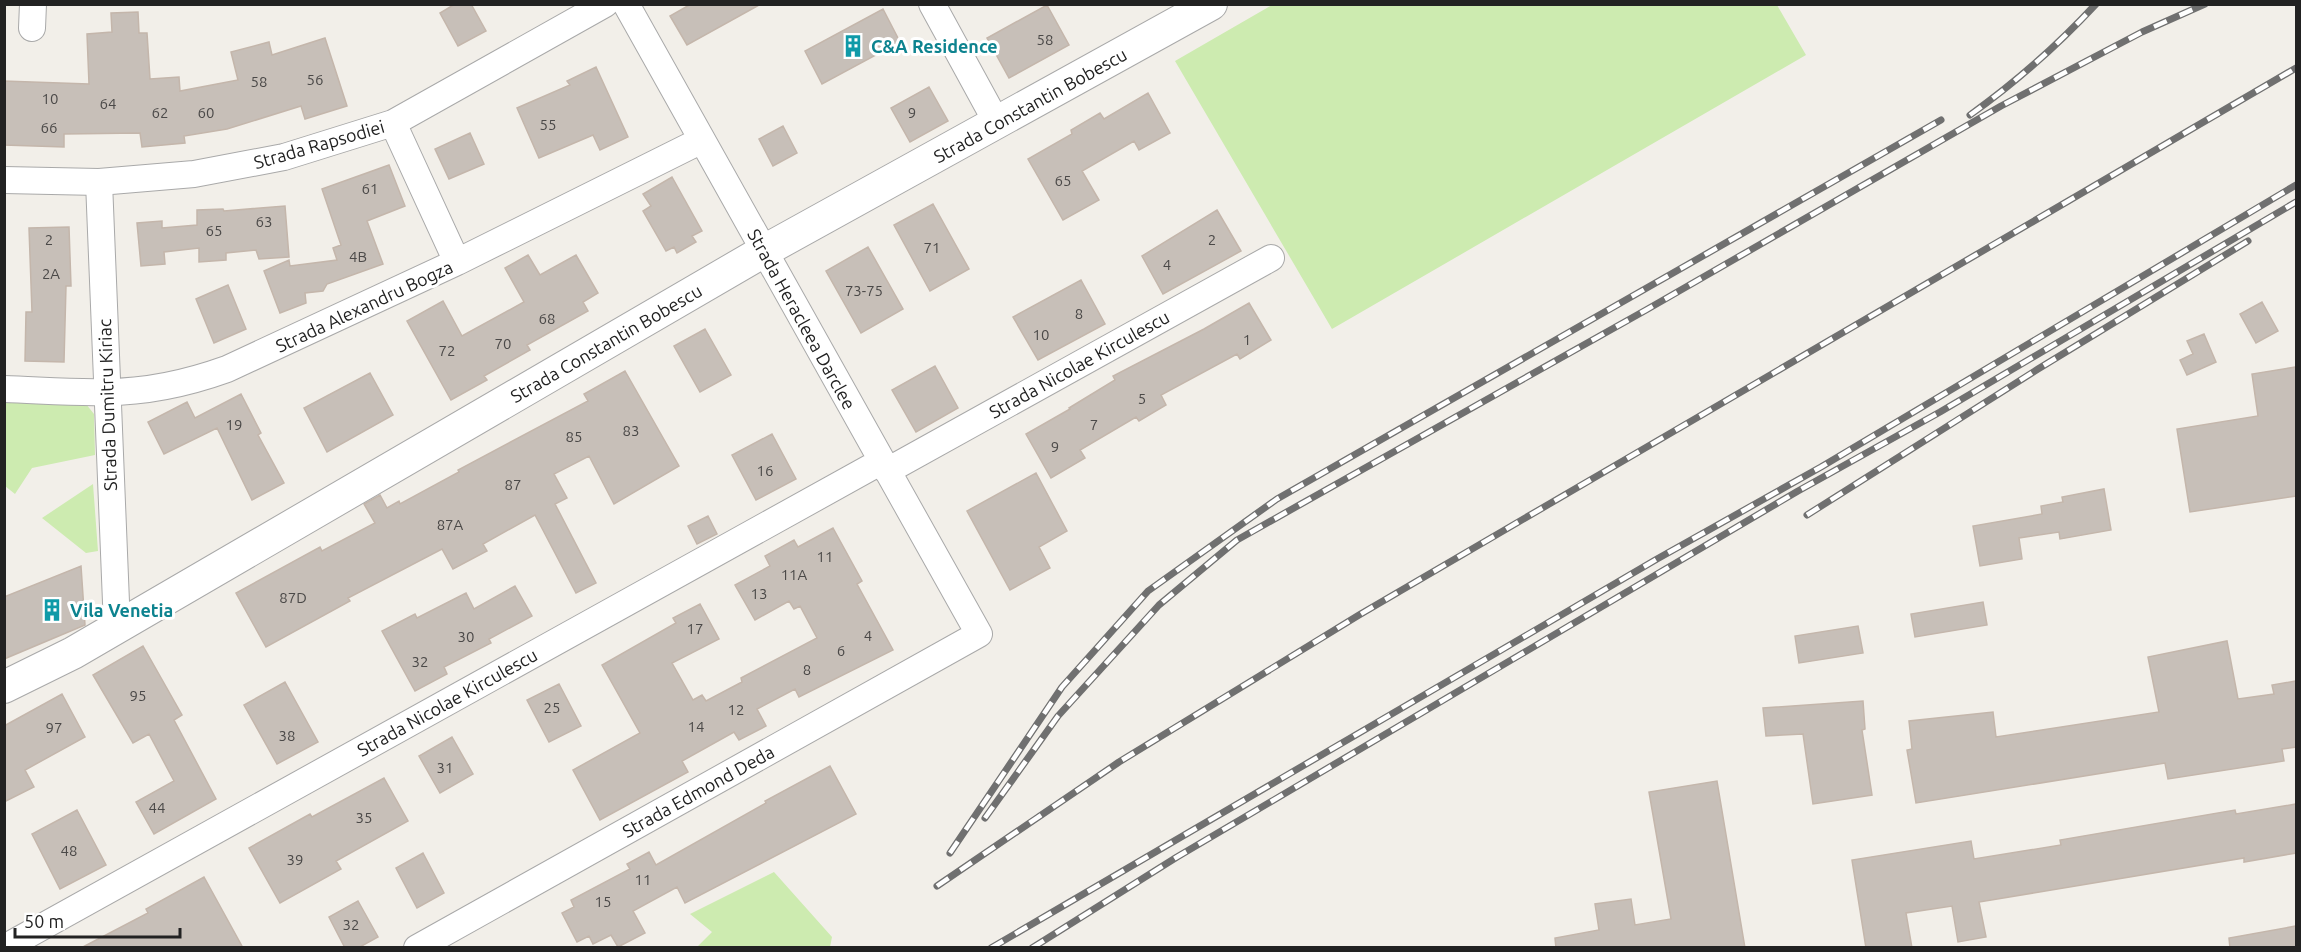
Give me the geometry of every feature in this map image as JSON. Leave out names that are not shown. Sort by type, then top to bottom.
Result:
[{"type":"street","name":"Strada Rapsodiei","points":[[4,180],[99,182],[194,174],[284,157],[393,123],[604,4]]},
{"type":"street","name":"Strada Heracleea Darclee","points":[[626,4],[979,634]]},
{"type":"street","points":[[932,4],[997,123]]},
{"type":"street","name":"Strada Constantin Bobescu","points":[[4,687],[73,653],[764,251],[1211,4]]},
{"type":"street","points":[[393,123],[457,262]]},
{"type":"street","name":"Strada Alexandru Bogza","points":[[4,389],[107,392],[161,387],[227,369],[457,262],[702,140]]},
{"type":"street","name":"Strada Dumitru Kiriac","points":[[99,182],[117,627]]},
{"type":"street","name":"Strada Nicolae Kirculescu","points":[[11,938],[1271,258]]},
{"type":"street","name":"Strada Edmond Deda","points":[[417,948],[979,634]]},
{"type":"green space","points":[[1272,5],[1777,5],[1806,55],[1332,329],[1175,61]]},
{"type":"green space","points":[[5,400],[86,404],[94,414],[95,455],[32,468],[15,494],[5,486]]},
{"type":"green space","points":[[93,484],[98,551],[86,553],[42,518]]},
{"type":"green space","points":[[774,872],[832,937],[830,947],[697,947],[712,932],[690,914]]},
{"type":"building","points":[[455,4],[471,4],[486,31],[458,46],[440,13]]},
{"type":"building","points":[[691,4],[761,4],[687,45],[670,16]]},
{"type":"building","points":[[1047,5],[1069,45],[1009,78],[987,38]]},
{"type":"building","name":"C&A Residence","points":[[883,9],[900,42],[822,84],[805,51]]},
{"type":"building","points":[[138,12],[139,33],[147,33],[150,79],[179,77],[180,91],[238,80],[231,52],[269,42],[272,55],[325,38],[347,106],[305,119],[301,106],[227,129],[184,136],[185,143],[142,147],[140,133],[64,134],[64,147],[4,145],[4,81],[89,84],[87,34],[112,32],[111,13]]},
{"type":"building","points":[[596,67],[628,137],[600,150],[593,135],[539,158],[517,108],[570,85],[567,81]]},
{"type":"building","points":[[929,87],[948,121],[910,142],[891,108]]},
{"type":"building","points":[[1148,93],[1170,133],[1139,150],[1134,141],[1082,171],[1099,200],[1063,220],[1028,159],[1072,134],[1071,130],[1100,113],[1104,119]]},
{"type":"building","points":[[783,126],[797,153],[773,166],[759,139]]},
{"type":"building","points":[[470,133],[484,164],[449,179],[435,149]]},
{"type":"building","points":[[389,165],[405,206],[367,221],[383,264],[327,284],[323,291],[305,293],[306,303],[280,313],[264,271],[289,260],[290,266],[337,260],[333,248],[341,245],[322,189]]},
{"type":"building","points":[[672,177],[702,231],[692,236],[696,242],[677,253],[674,247],[666,251],[643,211],[651,206],[643,194]]},
{"type":"building","points":[[933,204],[969,269],[930,291],[894,225]]},
{"type":"building","points":[[285,206],[289,257],[259,259],[256,250],[226,253],[226,260],[199,262],[199,248],[164,252],[165,264],[141,266],[137,223],[162,221],[162,228],[197,225],[197,210],[223,209],[224,211]]},
{"type":"building","points":[[1217,210],[1241,251],[1163,294],[1142,256]]},
{"type":"building","points":[[69,227],[71,286],[66,286],[64,362],[25,361],[26,312],[32,312],[29,228]]},
{"type":"building","points":[[868,247],[903,309],[861,333],[826,271]]},
{"type":"building","points":[[528,255],[540,275],[576,255],[598,293],[583,302],[588,311],[527,345],[530,350],[484,376],[487,380],[451,400],[407,321],[443,301],[462,336],[524,302],[505,268]]},
{"type":"building","points":[[1081,280],[1105,324],[1038,360],[1013,317]]},
{"type":"building","points":[[228,285],[246,329],[214,343],[196,299]]},
{"type":"building","points":[[2262,302],[2278,331],[2256,343],[2240,314]]},
{"type":"building","points":[[1249,303],[1271,340],[1240,359],[1237,354],[1161,395],[1166,405],[1139,421],[1136,417],[1080,450],[1085,458],[1051,478],[1026,434],[1115,380],[1113,376]]},
{"type":"building","points":[[705,329],[731,375],[700,392],[674,346]]},
{"type":"building","points":[[2204,334],[2216,362],[2187,375],[2180,360],[2193,354],[2187,341]]},
{"type":"building","points":[[935,366],[958,408],[916,432],[892,390]]},
{"type":"building","points":[[2296,367],[2296,496],[2190,512],[2177,429],[2258,416],[2252,374]]},
{"type":"building","points":[[625,371],[679,466],[614,504],[589,456],[554,474],[567,498],[555,504],[596,583],[576,593],[535,515],[483,544],[487,551],[453,569],[442,549],[348,598],[350,601],[266,647],[236,593],[320,547],[322,551],[375,523],[364,504],[380,495],[387,508],[399,501],[400,504],[459,472],[458,470],[588,401],[584,394]]},
{"type":"building","points":[[370,373],[393,415],[327,452],[304,408]]},
{"type":"building","points":[[241,394],[261,433],[258,435],[284,483],[252,500],[217,428],[164,454],[148,422],[187,402],[195,418]]},
{"type":"building","points":[[772,434],[796,479],[756,500],[732,455]]},
{"type":"building","points":[[1036,473],[1067,531],[1039,547],[1050,568],[1010,590],[967,511]]},
{"type":"building","points":[[2104,489],[2111,530],[2060,539],[2059,532],[2019,538],[2022,559],[1980,566],[1973,526],[2042,514],[2041,506],[2063,502],[2062,497]]},
{"type":"building","points":[[708,516],[717,534],[697,544],[688,526]]},
{"type":"building","points":[[833,528],[862,581],[857,584],[893,650],[799,697],[795,689],[757,709],[766,726],[739,740],[734,732],[682,761],[688,772],[600,820],[573,770],[640,733],[602,665],[676,623],[673,618],[700,604],[719,639],[672,663],[693,700],[702,695],[706,701],[742,682],[741,678],[817,638],[800,606],[794,609],[789,601],[755,620],[735,585],[770,566],[765,556],[794,540],[798,547]]},
{"type":"building","name":"Vila Venetia","points":[[81,566],[85,625],[4,659],[4,597]]},
{"type":"building","points":[[515,586],[532,616],[489,639],[491,643],[444,667],[447,674],[415,691],[382,631],[415,614],[417,618],[466,593],[474,609]]},
{"type":"building","points":[[1983,602],[1987,625],[1915,637],[1911,614]]},
{"type":"building","points":[[1858,626],[1863,653],[1799,663],[1795,636]]},
{"type":"building","points":[[2227,641],[2238,699],[2274,694],[2272,685],[2296,681],[2296,747],[2282,749],[2284,761],[2168,779],[2165,763],[1916,803],[1907,750],[1912,749],[1909,721],[1993,712],[1996,737],[2159,712],[2148,657]]},
{"type":"building","points":[[143,646],[182,715],[174,720],[216,799],[154,834],[136,802],[174,781],[149,734],[133,743],[93,675]]},
{"type":"building","points":[[285,682],[318,742],[277,764],[244,705]]},
{"type":"building","points":[[559,684],[581,726],[549,742],[527,700]]},
{"type":"building","points":[[62,694],[85,737],[25,770],[34,787],[4,802],[4,726]]},
{"type":"building","points":[[1863,701],[1865,729],[1862,730],[1872,795],[1813,804],[1803,734],[1766,736],[1763,708]]},
{"type":"building","points":[[452,737],[473,774],[440,793],[419,756]]},
{"type":"building","points":[[830,766],[856,814],[685,903],[677,887],[633,911],[645,933],[618,947],[611,935],[593,944],[589,936],[577,942],[562,913],[574,907],[571,900],[630,869],[627,864],[649,852],[656,865]]},
{"type":"building","points":[[384,778],[408,821],[336,861],[341,869],[280,903],[249,848],[310,814],[312,817]]},
{"type":"building","points":[[1717,781],[1745,948],[1556,948],[1555,938],[1599,930],[1595,904],[1631,899],[1635,925],[1671,919],[1649,792]]},
{"type":"building","points":[[2296,804],[2296,853],[2244,862],[2244,858],[1979,902],[1986,937],[1958,942],[1952,906],[1906,913],[1912,948],[1866,948],[1852,860],[1971,841],[1974,859],[2061,845],[2060,840],[2235,810],[2236,814]]},
{"type":"building","points":[[77,810],[106,865],[60,889],[32,834]]},
{"type":"building","points":[[423,853],[444,893],[417,908],[396,868]]},
{"type":"building","points":[[204,877],[243,948],[81,948],[148,913],[146,909]]},
{"type":"building","points":[[358,901],[378,937],[358,948],[345,948],[329,917]]},
{"type":"building","points":[[2296,926],[2296,948],[2230,948],[2229,938]]},
{"type":"railway","points":[[1970,115],[2036,63],[2096,4]]},
{"type":"railway","points":[[985,818],[1058,716],[1159,605],[1237,540],[1646,310],[2001,106],[2142,32],[2205,4]]},
{"type":"railway","points":[[937,886],[1119,762],[1359,615],[2296,68]]},
{"type":"railway","points":[[950,853],[1062,687],[1148,591],[1277,499],[1941,120]]},
{"type":"railway","points":[[991,948],[1657,559],[1821,467],[2296,185]]},
{"type":"railway","points":[[1032,948],[1177,857],[1798,491],[1940,412],[2296,202]]},
{"type":"railway","points":[[1807,515],[2038,369],[2248,241]]},
{"type":"place","name":"C&A Residence","points":[[853,46]]},
{"type":"place","name":"Vila Venetia","points":[[52,610]]}]
